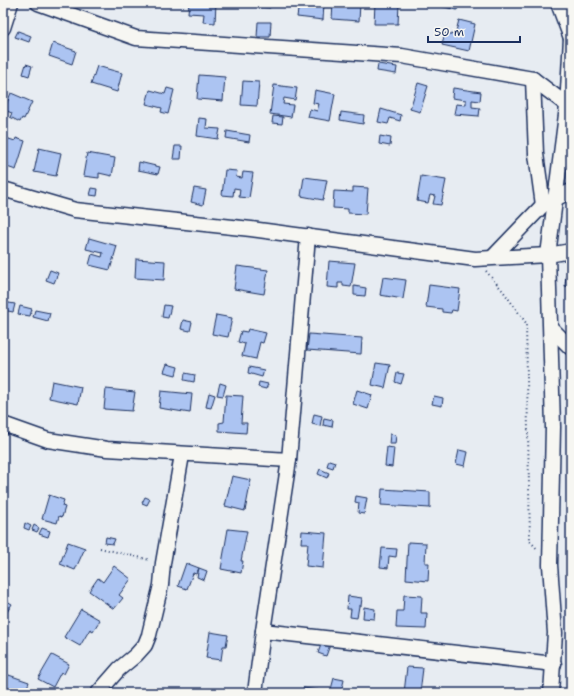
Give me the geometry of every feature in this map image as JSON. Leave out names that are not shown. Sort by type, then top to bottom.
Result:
[{"type":"street","points":[[3,28],[11,3]]},
{"type":"street","points":[[38,3],[136,38],[402,56],[533,79],[569,107]]},
{"type":"street","points":[[550,693],[554,664],[555,632],[550,565],[553,427],[548,255],[569,107],[571,38],[558,3]]},
{"type":"street","points":[[533,79],[536,154],[543,205]]},
{"type":"street","points":[[3,189],[75,210],[308,236],[475,259],[548,255],[571,252]]},
{"type":"street","points":[[493,257],[543,205],[556,197],[571,191]]},
{"type":"street","points":[[255,693],[289,460],[308,236]]},
{"type":"street","points":[[551,328],[571,348]]},
{"type":"street","points":[[4,426],[48,440],[107,449],[182,455],[289,460]]},
{"type":"street","points":[[98,693],[119,669],[136,655],[145,645],[154,618],[161,585],[163,563],[182,455]]},
{"type":"street","points":[[263,631],[554,664]]},
{"type":"path","points":[[475,259],[503,291],[526,323],[530,541],[550,565]]},
{"type":"path","points":[[100,548],[163,563]]},
{"type":"building","points":[[189,3],[216,3],[215,23],[203,22],[204,14],[188,13]]},
{"type":"building","points":[[257,3],[271,3],[270,8],[257,7]]},
{"type":"building","points":[[299,3],[324,3],[323,20],[297,17]]},
{"type":"building","points":[[333,3],[360,3],[359,21],[332,19]]},
{"type":"building","points":[[375,3],[399,4],[398,24],[374,24]]},
{"type":"building","points":[[427,3],[459,3],[457,10]]},
{"type":"building","points":[[459,20],[475,24],[469,51],[442,45],[445,33],[455,35]]},
{"type":"building","points":[[258,22],[271,22],[270,37],[257,37]]},
{"type":"building","points":[[18,31],[31,36],[29,42],[15,37]]},
{"type":"building","points":[[53,43],[76,51],[72,64],[49,56]]},
{"type":"building","points":[[26,64],[32,66],[29,76],[23,74]]},
{"type":"building","points":[[378,64],[397,67],[396,74],[377,71]]},
{"type":"building","points":[[97,66],[122,73],[117,92],[91,84]]},
{"type":"building","points":[[199,75],[225,77],[223,101],[197,99]]},
{"type":"building","points":[[243,81],[259,82],[257,106],[241,105]]},
{"type":"building","points":[[418,83],[428,86],[420,112],[410,109]]},
{"type":"building","points":[[274,85],[297,88],[295,100],[284,98],[283,104],[293,105],[291,117],[270,114]]},
{"type":"building","points":[[167,88],[174,90],[168,114],[161,112],[162,108],[146,104],[150,90],[165,94]]},
{"type":"building","points":[[453,88],[481,92],[480,101],[472,100],[472,107],[480,108],[479,116],[454,114],[456,104],[466,105],[466,100],[452,98]]},
{"type":"building","points":[[315,90],[335,94],[330,121],[308,117],[310,109],[317,111],[319,104],[313,103]]},
{"type":"building","points":[[11,93],[32,102],[24,119],[22,118],[20,122],[10,117],[12,113],[4,110]]},
{"type":"building","points":[[381,109],[401,115],[400,121],[390,118],[388,124],[378,122]]},
{"type":"building","points":[[341,112],[364,115],[363,124],[340,120]]},
{"type":"building","points":[[273,116],[283,117],[282,124],[272,123]]},
{"type":"building","points":[[199,118],[207,119],[206,128],[220,129],[218,139],[197,136]]},
{"type":"building","points":[[227,131],[250,135],[249,142],[226,138]]},
{"type":"building","points":[[380,136],[391,138],[390,146],[379,144]]},
{"type":"building","points":[[3,137],[15,141],[16,138],[25,141],[16,170],[7,167],[8,163],[3,162]]},
{"type":"building","points":[[175,146],[182,146],[181,159],[173,159]]},
{"type":"building","points":[[39,148],[61,153],[56,176],[34,172]]},
{"type":"building","points":[[87,153],[115,158],[112,176],[99,173],[99,178],[83,176]]},
{"type":"building","points":[[139,162],[160,167],[158,174],[138,170]]},
{"type":"building","points":[[225,170],[237,171],[236,177],[242,178],[243,172],[253,173],[249,198],[239,197],[240,189],[234,188],[233,196],[222,195]]},
{"type":"building","points":[[421,176],[446,180],[441,205],[433,204],[435,196],[430,195],[428,203],[417,201]]},
{"type":"building","points":[[304,177],[327,180],[323,200],[301,196]]},
{"type":"building","points":[[353,187],[368,188],[366,214],[348,213],[348,209],[333,208],[334,191],[353,192]]},
{"type":"building","points":[[92,188],[98,189],[97,196],[90,195]]},
{"type":"building","points":[[194,188],[206,190],[203,205],[191,202]]},
{"type":"building","points":[[89,238],[117,246],[110,270],[89,265],[92,254],[102,257],[103,253],[86,249]]},
{"type":"building","points":[[136,259],[165,261],[164,280],[135,278]]},
{"type":"building","points":[[329,261],[355,263],[351,287],[343,286],[343,283],[338,283],[338,288],[327,287]]},
{"type":"building","points":[[237,266],[268,270],[264,294],[234,289]]},
{"type":"building","points":[[50,270],[58,273],[54,283],[46,280]]},
{"type":"building","points":[[566,275],[571,276],[571,287],[565,286]]},
{"type":"building","points":[[383,277],[406,280],[403,299],[380,295]]},
{"type":"building","points":[[429,285],[460,289],[457,311],[452,310],[451,313],[442,312],[442,309],[426,307]]},
{"type":"building","points":[[354,286],[366,288],[365,296],[354,295]]},
{"type":"building","points":[[3,302],[15,304],[13,312],[3,310]]},
{"type":"building","points":[[164,305],[171,306],[168,318],[162,317]]},
{"type":"building","points":[[20,306],[32,309],[30,316],[18,314]]},
{"type":"building","points":[[35,310],[50,313],[48,321],[33,317]]},
{"type":"building","points":[[216,315],[232,318],[228,337],[212,334]]},
{"type":"building","points":[[183,320],[192,322],[190,331],[181,329]]},
{"type":"building","points":[[248,329],[266,333],[263,343],[260,342],[256,359],[242,356],[245,344],[238,342],[241,331],[247,332]]},
{"type":"building","points":[[309,334],[362,338],[361,354],[307,350]]},
{"type":"building","points":[[376,363],[390,365],[385,388],[372,385]]},
{"type":"building","points":[[167,364],[178,367],[176,375],[164,372]]},
{"type":"building","points":[[249,367],[264,370],[262,377],[248,373]]},
{"type":"building","points":[[185,373],[195,375],[194,382],[184,380]]},
{"type":"building","points":[[397,373],[404,374],[401,384],[395,382]]},
{"type":"building","points":[[52,381],[81,387],[78,404],[49,398]]},
{"type":"building","points":[[259,382],[268,384],[266,389],[258,387]]},
{"type":"building","points":[[220,383],[226,385],[223,396],[217,395]]},
{"type":"building","points":[[106,389],[135,392],[132,411],[104,409]]},
{"type":"building","points":[[357,390],[372,395],[368,409],[353,404]]},
{"type":"building","points":[[161,391],[192,394],[190,413],[159,408]]},
{"type":"building","points":[[209,393],[215,395],[211,408],[206,407]]},
{"type":"building","points":[[226,395],[243,396],[241,423],[247,423],[246,433],[219,431],[219,423],[224,422]]},
{"type":"building","points":[[434,396],[443,398],[442,406],[432,404]]},
{"type":"building","points":[[314,414],[322,416],[320,426],[312,424]]},
{"type":"building","points":[[324,418],[333,420],[332,427],[323,425]]},
{"type":"building","points":[[390,434],[396,435],[395,444],[389,444]]},
{"type":"building","points":[[387,447],[394,448],[392,467],[385,466]]},
{"type":"building","points":[[459,450],[468,452],[465,466],[456,464]]},
{"type":"building","points":[[329,460],[335,462],[333,468],[327,466]]},
{"type":"building","points":[[320,469],[329,473],[327,478],[318,474]]},
{"type":"building","points":[[232,476],[251,480],[245,511],[225,506]]},
{"type":"building","points":[[382,489],[430,492],[430,508],[381,505]]},
{"type":"building","points":[[49,495],[64,500],[62,506],[65,507],[62,517],[59,516],[57,523],[42,519]]},
{"type":"building","points":[[356,496],[367,498],[364,514],[358,513],[359,503],[355,502]]},
{"type":"building","points":[[145,497],[150,499],[147,505],[142,503]]},
{"type":"building","points":[[25,523],[31,526],[29,530],[24,528]]},
{"type":"building","points":[[34,525],[39,528],[37,532],[32,530]]},
{"type":"building","points":[[42,528],[50,531],[48,537],[39,534]]},
{"type":"building","points":[[228,529],[247,531],[241,561],[243,561],[241,573],[221,569]]},
{"type":"building","points":[[302,531],[326,533],[323,568],[306,566],[308,543],[301,543]]},
{"type":"building","points":[[106,537],[115,539],[113,544],[105,543]]},
{"type":"building","points":[[68,542],[85,548],[75,570],[60,564]]},
{"type":"building","points":[[408,542],[426,543],[425,563],[429,563],[428,581],[406,579]]},
{"type":"building","points":[[382,548],[397,549],[396,557],[389,556],[388,568],[380,567]]},
{"type":"building","points":[[186,563],[199,568],[196,574],[193,573],[187,589],[178,586]]},
{"type":"building","points":[[114,566],[131,579],[119,595],[123,598],[114,609],[89,591],[98,578],[103,582]]},
{"type":"building","points":[[199,568],[207,571],[204,580],[197,577]]},
{"type":"building","points":[[404,595],[422,596],[421,613],[427,613],[426,629],[396,628],[397,611],[403,611]]},
{"type":"building","points":[[348,596],[362,598],[357,618],[350,617],[351,609],[347,609]]},
{"type":"building","points":[[5,600],[12,604],[7,612],[3,610]]},
{"type":"building","points":[[364,607],[375,609],[374,619],[363,618]]},
{"type":"building","points":[[81,609],[100,620],[93,631],[90,629],[80,646],[64,637]]},
{"type":"building","points":[[210,632],[228,635],[226,646],[223,646],[221,660],[206,658]]},
{"type":"building","points":[[322,642],[330,645],[326,656],[318,653]]},
{"type":"building","points":[[52,655],[69,664],[64,674],[61,672],[53,687],[38,679]]},
{"type":"building","points":[[407,667],[423,668],[420,693],[404,693]]},
{"type":"building","points":[[3,673],[29,682],[25,693],[3,693]]},
{"type":"building","points":[[334,678],[344,680],[341,693],[330,693]]},
{"type":"building","points":[[303,688],[318,690],[317,693],[302,693]]}]
